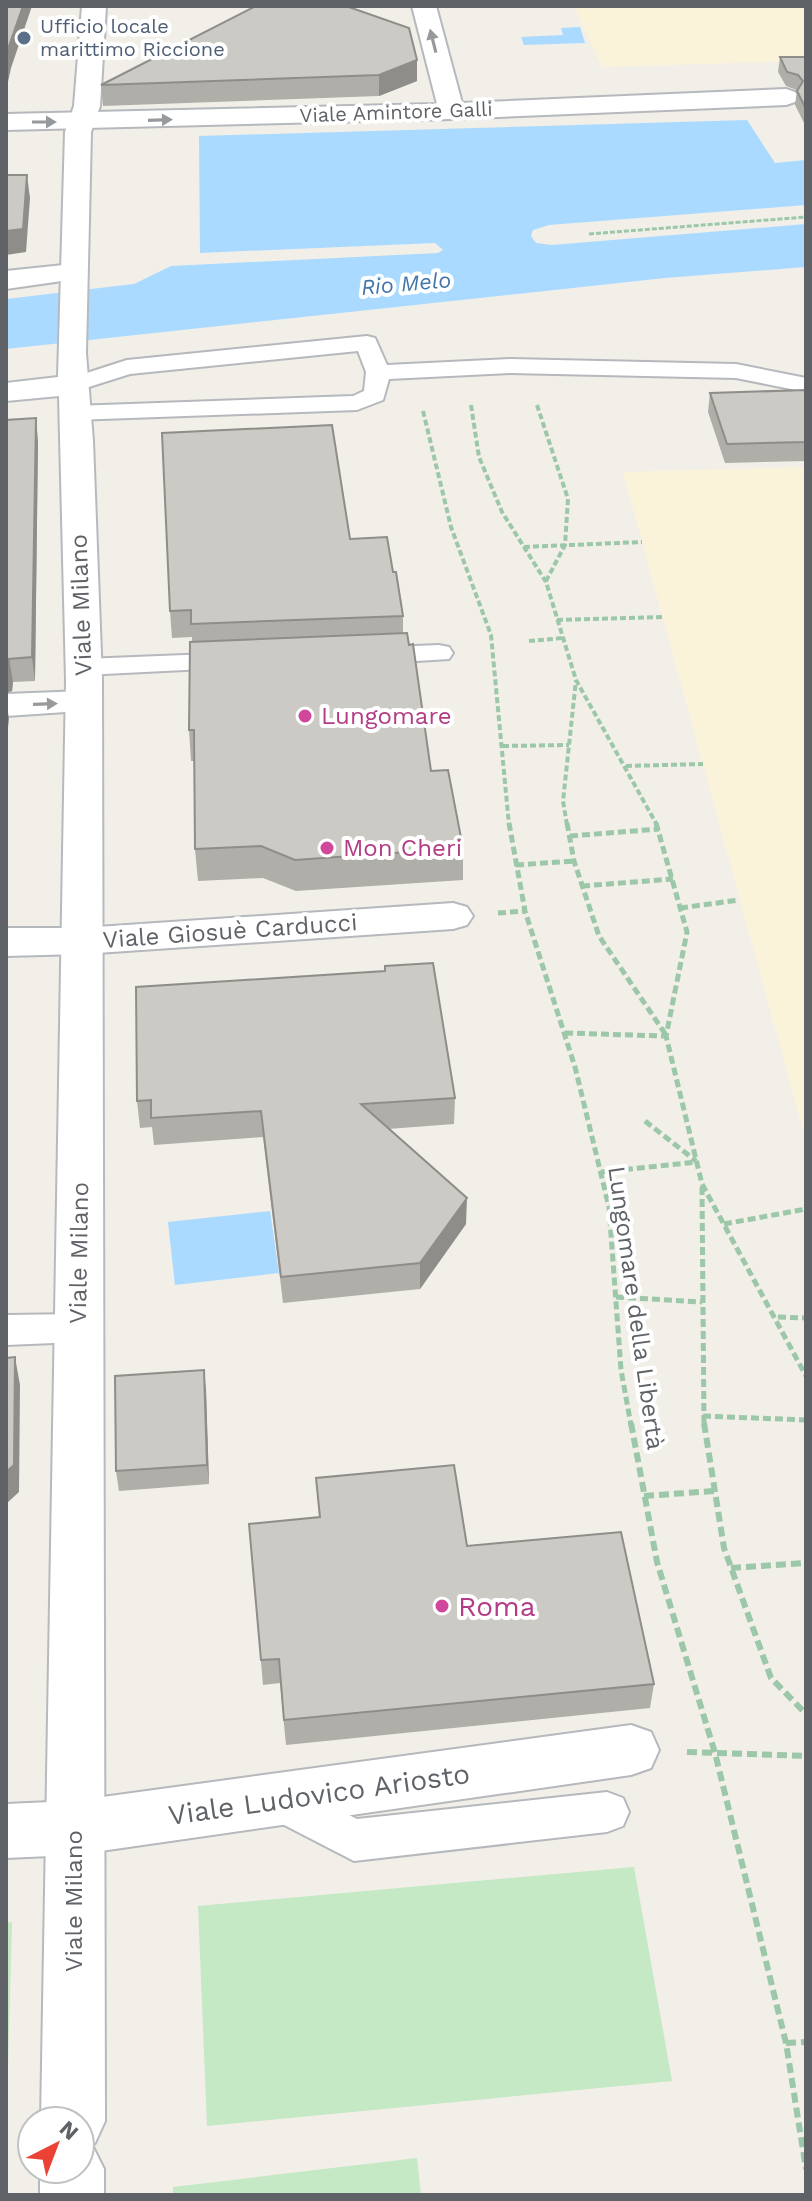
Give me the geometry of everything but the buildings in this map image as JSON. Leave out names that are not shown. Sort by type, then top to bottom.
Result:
[{"type":"street","name":"Viale Milano","points":[[73,2105],[84,685],[73,381],[73,280],[78,132],[87,106],[94,6]]},
{"type":"street","points":[[424,6],[451,111]]},
{"type":"street","name":"Viale Amintore Galli","points":[[6,122],[451,111],[786,97]]},
{"type":"street","points":[[6,280],[73,280]]},
{"type":"street","points":[[6,392],[73,381]]},
{"type":"street","points":[[6,705],[84,685]]},
{"type":"street","name":"Viale Giosuè Carducci","points":[[6,942],[82,941],[453,916]]},
{"type":"street","name":"Viale Ludovico Ariosto","points":[[6,1831],[73,1828],[631,1750]]},
{"type":"lane","points":[[73,381],[127,367],[367,343],[376,384]]},
{"type":"lane","points":[[73,381],[258,405],[305,407],[357,403],[376,384],[475,368],[510,366],[736,371],[806,385]]},
{"type":"lane","points":[[346,657],[439,653]]},
{"type":"lane","points":[[84,685],[269,660]]},
{"type":"lane","points":[[6,1330],[78,1328]]},
{"type":"lane","points":[[277,1799],[354,1840],[607,1812]]},
{"type":"path","points":[[589,234],[806,217]]},
{"type":"path","points":[[510,366],[540,409],[568,499],[565,545],[546,582]]},
{"type":"path","points":[[475,368],[470,411],[479,457],[502,512],[546,582],[576,680],[659,829],[687,932],[666,1036]]},
{"type":"path","name":"Lungomare della Libertà","points":[[376,384],[425,412],[451,527],[491,635],[510,835],[525,911],[565,1033],[609,1207],[621,1370],[657,1562],[715,1753],[786,2043],[806,2169]]},
{"type":"path","points":[[524,547],[642,542]]},
{"type":"path","points":[[557,620],[663,617]]},
{"type":"path","points":[[529,641],[563,638]]},
{"type":"path","points":[[576,680],[563,801],[574,861],[599,936],[666,1036],[702,1184],[703,1416],[724,1548],[771,1678],[806,1714]]},
{"type":"path","points":[[503,746],[569,745]]},
{"type":"path","points":[[626,766],[703,764]]},
{"type":"path","points":[[570,836],[659,829]]},
{"type":"path","points":[[516,865],[574,861]]},
{"type":"path","points":[[582,886],[673,879]]},
{"type":"path","points":[[680,908],[739,900]]},
{"type":"path","points":[[565,1033],[666,1036]]},
{"type":"path","points":[[645,1121],[697,1162]]},
{"type":"path","points":[[601,1172],[697,1162]]},
{"type":"path","points":[[702,1184],[777,1317],[806,1376]]},
{"type":"path","points":[[724,1224],[806,1209]]},
{"type":"path","points":[[616,1297],[702,1302]]},
{"type":"path","points":[[777,1317],[806,1318]]},
{"type":"path","points":[[703,1416],[806,1420]]},
{"type":"path","points":[[644,1496],[714,1491]]},
{"type":"path","points":[[731,1568],[806,1563]]},
{"type":"path","points":[[715,1753],[806,1756]]},
{"type":"path","points":[[786,2043],[806,2042]]},
{"type":"green space","points":[[634,1867],[672,2081],[207,2126],[198,1906]]},
{"type":"green space","points":[[12,1922],[6,2141],[6,1923]]},
{"type":"green space","points":[[417,2158],[421,2195],[173,2195],[173,2187]]},
{"type":"sand","points":[[574,6],[806,6],[806,61],[602,67]]},
{"type":"sand","points":[[806,467],[806,1141],[623,472]]},
{"type":"water","points":[[580,27],[585,43],[524,45],[521,37],[563,35],[561,28]]},
{"type":"water","name":"Rio Melo","points":[[747,120],[775,163],[806,160],[806,205],[549,225],[533,230],[531,236],[536,243],[552,245],[806,224],[806,267],[665,278],[6,349],[6,299],[134,284],[171,266],[438,253],[443,250],[435,243],[200,253],[199,136]]},
{"type":"water","points":[[270,1211],[279,1273],[175,1285],[168,1222]]},
{"type":"place","name":"Ufficio locale marittimo Riccione","points":[[24,38]]},
{"type":"place","name":"Lungomare","points":[[305,716]]},
{"type":"place","name":"Mon Cheri","points":[[327,848]]},
{"type":"place","name":"Roma","points":[[442,1606]]}]
